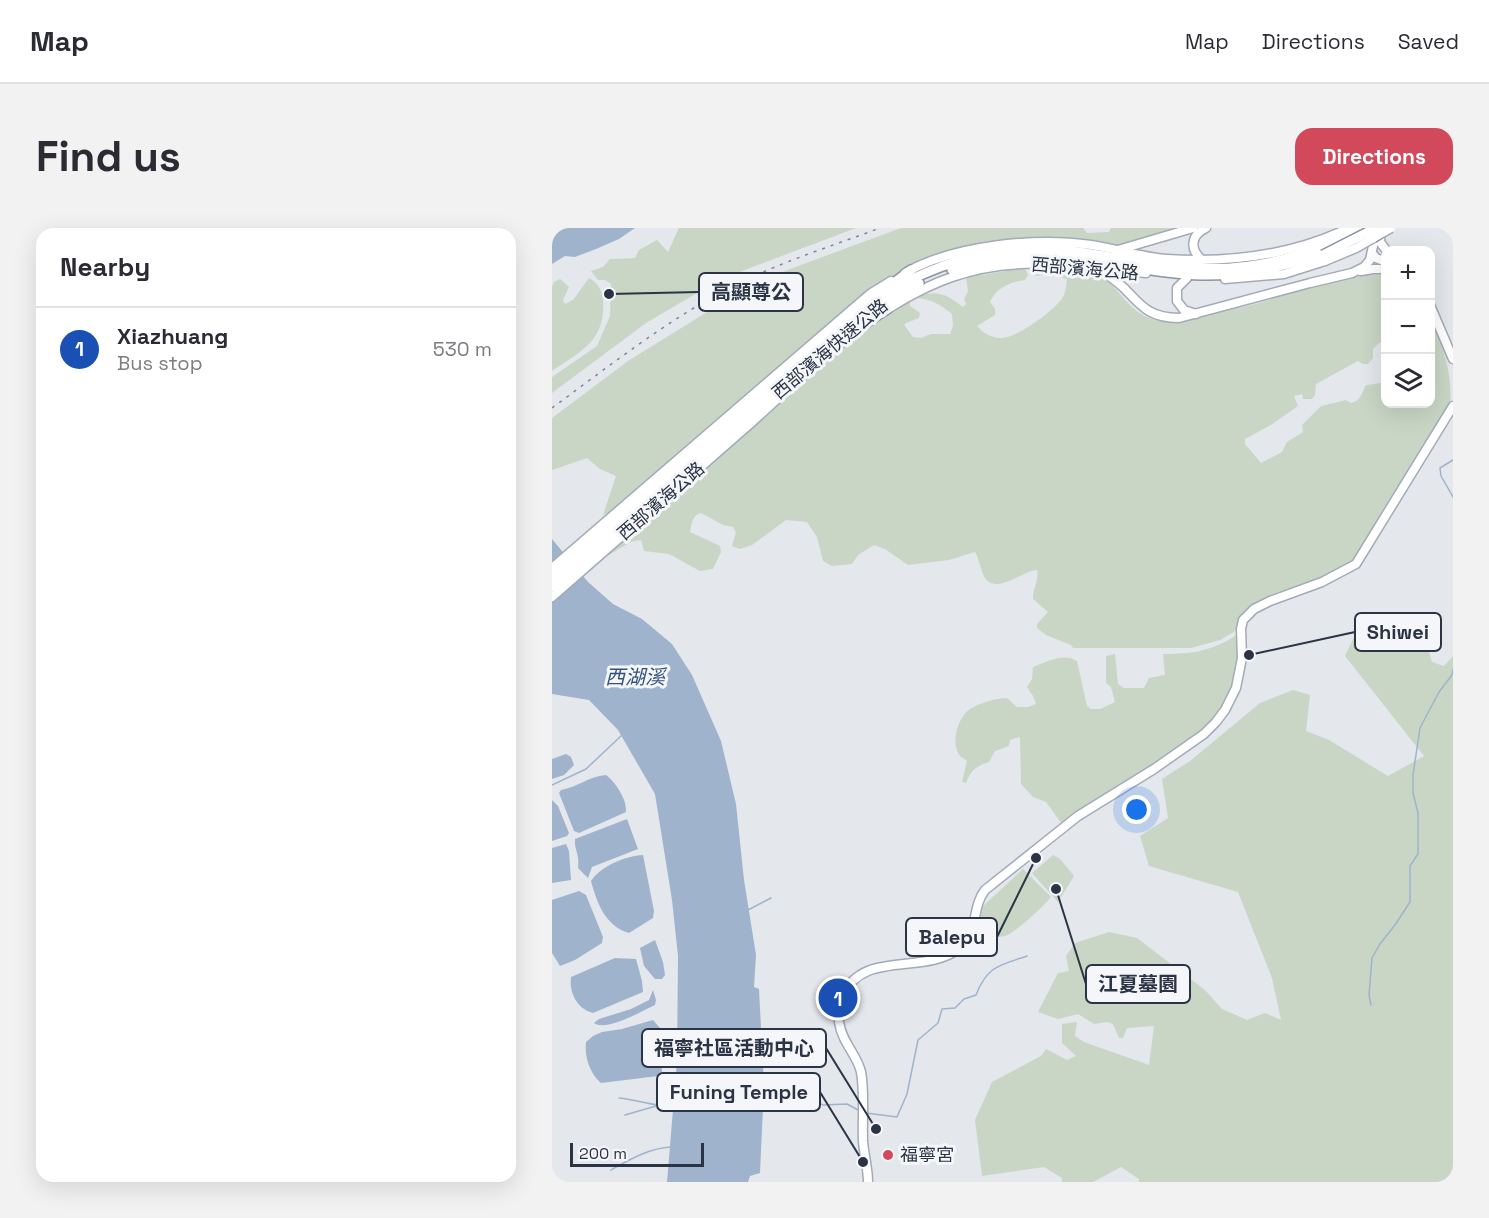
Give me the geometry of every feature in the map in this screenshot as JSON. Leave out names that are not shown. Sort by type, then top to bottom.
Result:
[{"type":"highway","name":"西部濱海快速公路","points":[[552,587],[582,556],[833,333],[873,302],[927,273],[968,258],[1017,249],[1068,249],[1096,255],[1198,268],[1249,266],[1320,252],[1362,228]]},
{"type":"highway","name":"西部濱海快速公路","points":[[552,577],[582,556],[878,307],[926,279],[972,264],[1030,256],[1065,257],[1199,275],[1230,274],[1292,264],[1378,231]]},
{"type":"highway","points":[[833,333],[877,295],[911,270]]},
{"type":"highway","points":[[814,361],[868,320],[887,309]]},
{"type":"main road","points":[[1117,250],[1193,228]]},
{"type":"main road","points":[[1202,260],[1194,250],[1193,240],[1195,235],[1206,228]]},
{"type":"main road","points":[[1320,252],[1349,228]]},
{"type":"main road","points":[[1378,231],[1391,228]]},
{"type":"main road","points":[[1378,231],[1384,246]]},
{"type":"main road","points":[[1352,273],[1364,267],[1370,260],[1378,231]]},
{"type":"main road","points":[[1372,253],[1378,231]]},
{"type":"main road","name":"西部濱海公路","points":[[582,556],[870,294],[911,270],[948,256],[1007,244],[1058,242],[1091,245],[1166,259],[1202,260],[1320,252]]},
{"type":"main road","name":"西部濱海公路","points":[[582,556],[887,309],[910,295],[937,283],[978,270],[1056,262],[1187,278],[1217,279],[1284,274],[1320,252]]},
{"type":"main road","points":[[1372,253],[1381,254]]},
{"type":"main road","points":[[1372,253],[1381,260]]},
{"type":"main road","points":[[1098,267],[1150,312],[1166,318],[1197,314],[1310,283],[1381,269]]},
{"type":"main road","points":[[1187,278],[1177,288],[1177,301],[1184,310],[1197,314]]},
{"type":"main road","points":[[1435,315],[1453,359]]},
{"type":"main road","points":[[868,1182],[860,1070],[843,1039],[840,1024],[839,1005],[850,981],[869,970],[938,959],[961,947],[974,928],[980,897],[985,890],[1078,816],[1154,769],[1204,734],[1225,710],[1236,688],[1242,658],[1240,629],[1243,620],[1254,609],[1270,601],[1322,582],[1356,564],[1453,406]]},
{"type":"main road","points":[[552,568],[582,556]]},
{"type":"main road","points":[[552,597],[582,556]]},
{"type":"green space","points":[[679,228],[856,228],[721,279],[646,323],[552,393],[552,377],[597,346],[610,316],[611,284],[605,280],[598,280],[591,271],[603,267],[610,259],[635,258],[639,250],[657,240],[668,252]]},
{"type":"green space","points":[[901,228],[1083,228],[1087,233],[1109,232],[1111,228],[1186,228],[1122,246],[925,261],[891,278],[853,302],[619,509],[603,515],[616,476],[600,469],[587,458],[552,470],[552,418],[628,361],[741,291],[790,269]]},
{"type":"green space","points":[[1037,267],[1076,268],[1096,273],[1112,285],[1141,314],[1162,321],[1182,320],[1243,307],[1350,277],[1381,274],[1381,342],[1373,349],[1373,358],[1368,364],[1358,361],[1316,384],[1315,395],[1312,399],[1303,399],[1302,394],[1294,396],[1298,406],[1271,425],[1245,439],[1245,444],[1261,463],[1282,452],[1287,442],[1303,432],[1302,425],[1321,406],[1346,400],[1354,402],[1359,399],[1365,386],[1368,385],[1381,383],[1381,408],[1435,408],[1435,328],[1447,364],[1450,406],[1359,557],[1350,565],[1256,605],[1234,632],[1220,640],[1191,648],[1073,648],[1037,628],[1037,624],[1048,612],[1033,599],[1037,570],[996,584],[990,583],[985,578],[975,552],[949,560],[908,565],[885,549],[874,545],[858,555],[852,564],[832,566],[823,561],[817,537],[807,522],[786,520],[752,545],[740,549],[732,546],[736,532],[733,527],[723,525],[701,513],[698,514],[692,521],[690,532],[720,546],[721,552],[713,569],[700,571],[669,554],[644,551],[641,540],[631,542],[607,556],[615,545],[635,530],[795,386],[823,367],[853,337],[903,300],[910,301],[910,306],[920,313],[919,318],[904,325],[913,337],[950,334],[953,326],[952,314],[935,303],[915,298],[935,293],[951,298],[963,307],[966,304],[964,299],[968,291],[966,278],[1021,268],[1026,270],[1028,275],[1025,280],[1014,282],[1000,289],[990,302],[995,309],[995,315],[977,326],[991,336],[1008,337],[1044,316],[1059,303],[1064,295],[1067,279],[1051,274],[1035,276]]},
{"type":"green space","points":[[589,278],[601,290],[603,314],[600,326],[596,335],[582,351],[552,371],[552,287],[554,282],[560,279],[569,287],[563,300],[565,304],[573,300]]},
{"type":"green space","points":[[1376,620],[1421,625],[1432,662],[1444,666],[1453,656],[1453,1182],[1139,1182],[1139,1179],[1121,1167],[1093,1182],[1062,1182],[1062,1178],[1044,1167],[982,1176],[975,1120],[992,1082],[1041,1056],[1046,1049],[1067,1060],[1076,1056],[1062,1043],[1062,1024],[1077,1022],[1075,1036],[1084,1042],[1149,1065],[1154,1026],[1127,1028],[1123,1038],[1119,1038],[1113,1024],[1107,1022],[1094,1024],[1078,1014],[1058,1019],[1038,1012],[1058,973],[1069,971],[1066,956],[1075,943],[1109,932],[1137,938],[1205,990],[1222,1009],[1247,1020],[1265,1013],[1281,1020],[1272,978],[1238,892],[1149,866],[1140,836],[1168,818],[1162,779],[1190,761],[1260,703],[1293,690],[1310,695],[1306,731],[1329,740],[1388,776],[1424,756],[1345,656],[1356,633]]},
{"type":"green space","points":[[1237,635],[1242,636],[1236,690],[1207,726],[1145,772],[1062,824],[1046,802],[1033,797],[1021,784],[1020,737],[1010,740],[1009,746],[995,751],[989,762],[974,769],[966,783],[962,782],[967,761],[957,751],[956,738],[962,718],[970,709],[998,699],[1007,698],[1017,707],[1036,704],[1027,687],[1032,679],[1033,667],[1066,657],[1077,661],[1087,706],[1091,709],[1100,709],[1115,702],[1111,687],[1106,683],[1106,656],[1115,654],[1118,684],[1124,688],[1144,688],[1149,678],[1165,675],[1163,654],[1202,650],[1219,645]]},
{"type":"green space","points":[[1053,855],[1060,859],[1074,876],[1058,902],[1032,873]]},
{"type":"green space","points":[[1023,869],[1051,897],[1010,934],[986,940],[978,931],[982,907]]},
{"type":"water","points":[[552,228],[635,228],[619,239],[596,249],[575,257],[565,256],[552,264]]},
{"type":"water","name":"西湖溪","points":[[552,539],[588,582],[613,604],[642,619],[672,644],[692,675],[721,741],[736,804],[744,880],[756,955],[754,987],[759,989],[764,1086],[760,1173],[750,1176],[748,1182],[667,1182],[677,1061],[678,956],[672,900],[655,794],[618,730],[589,700],[552,694]]},
{"type":"water","points":[[566,754],[571,757],[574,765],[564,775],[552,779],[552,759]]},
{"type":"water","points":[[606,775],[620,792],[625,802],[626,812],[579,833],[574,831],[559,793],[561,790]]},
{"type":"water","points":[[552,800],[558,806],[569,833],[567,836],[552,841]]},
{"type":"water","points":[[627,819],[638,849],[592,867],[588,878],[578,868],[575,839]]},
{"type":"water","points":[[566,844],[569,851],[571,880],[552,883],[552,848]]},
{"type":"water","points":[[643,855],[654,911],[653,918],[629,933],[614,925],[603,913],[591,881],[614,863]]},
{"type":"water","points":[[579,891],[586,895],[603,937],[602,943],[575,960],[560,966],[552,953],[552,900]]},
{"type":"water","points":[[655,940],[663,962],[665,975],[662,979],[655,979],[644,966],[640,948]]},
{"type":"water","points":[[615,958],[636,959],[643,992],[593,1013],[587,1011],[575,1000],[571,989],[571,977]]},
{"type":"water","points":[[653,990],[655,1005],[615,1023],[600,1025],[594,1023],[649,1000]]},
{"type":"water","points":[[653,1020],[660,1028],[662,1073],[658,1076],[601,1083],[589,1064],[586,1042],[602,1032]]},
{"type":"waterway","points":[[1453,460],[1440,468],[1441,476],[1453,497]]},
{"type":"waterway","points":[[1371,1005],[1369,995],[1372,958],[1410,902],[1410,866],[1418,854],[1418,813],[1413,793],[1413,775],[1420,728],[1439,692],[1452,675],[1453,669]]},
{"type":"waterway","points":[[552,785],[586,769],[621,736]]},
{"type":"waterway","points":[[748,910],[771,898]]},
{"type":"waterway","points":[[866,1113],[897,1117],[907,1094],[918,1040],[938,1023],[942,1009],[955,1008],[964,999],[976,995],[985,978],[996,968],[1027,956]]},
{"type":"waterway","points":[[764,1085],[777,1083],[793,1097],[806,1097],[823,1105],[847,1104],[858,1110]]},
{"type":"waterway","points":[[619,1098],[673,1107]]},
{"type":"waterway","points":[[625,1115],[656,1106]]},
{"type":"waterway","points":[[611,1170],[647,1152],[671,1147]]},
{"type":"railway","points":[[552,408],[659,330],[727,289],[783,264],[880,228]]},
{"type":"place","name":"高顯尊公","points":[[609,294]]},
{"type":"place","name":"Shiwei","points":[[1249,655]]},
{"type":"place","name":"Balepu","points":[[1036,858]]},
{"type":"place","name":"江夏墓園","points":[[1056,889]]},
{"type":"place","name":"Xiazhuang","points":[[838,998]]},
{"type":"place","name":"福寧社區活動中心","points":[[876,1129]]},
{"type":"place","name":"福寧宮","points":[[888,1155]]},
{"type":"place","name":"Funing Temple","points":[[863,1162]]}]
